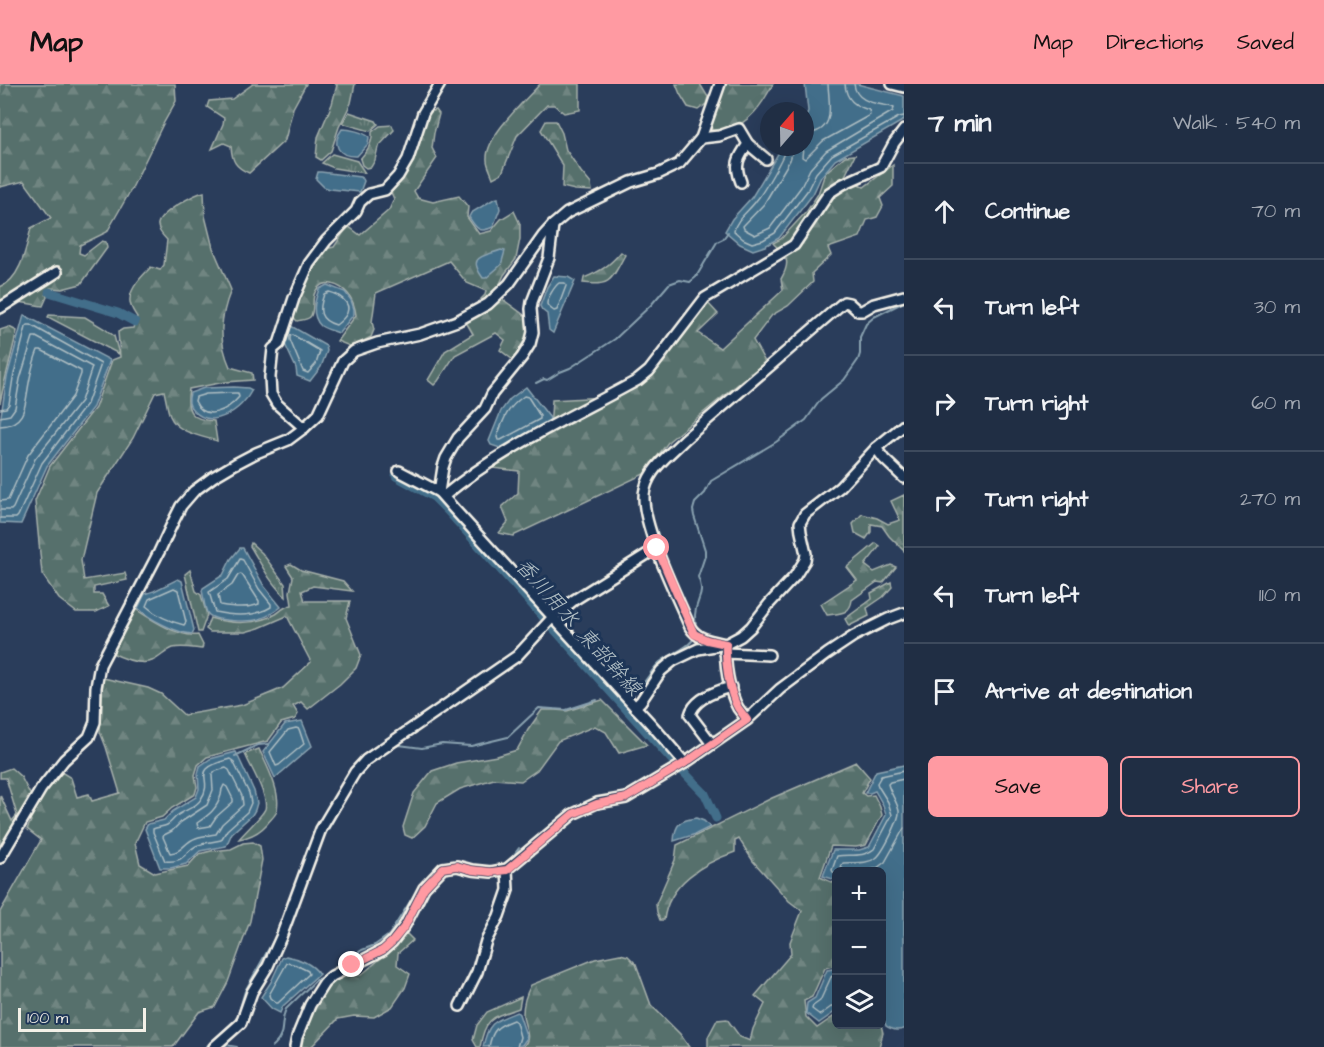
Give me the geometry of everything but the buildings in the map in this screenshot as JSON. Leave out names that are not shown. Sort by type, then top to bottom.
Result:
[{"type":"street","points":[[304,428],[277,404],[271,394],[273,349],[279,344],[294,298],[309,264],[326,241],[357,211],[360,202],[369,194],[385,190],[398,176],[408,159],[423,113],[440,84]]},
{"type":"street","points":[[0,858],[41,789],[64,760],[89,737],[95,722],[96,687],[100,665],[159,552],[172,522],[181,506],[194,491],[213,477],[256,453],[288,440],[304,428],[318,415],[343,361],[354,351],[377,343],[420,334],[457,321],[488,304],[509,284],[543,236],[567,213],[631,182],[658,174],[679,164],[701,138],[720,84]]},
{"type":"street","points":[[892,84],[904,87]]},
{"type":"street","points":[[701,138],[719,136],[739,129],[748,144],[766,159]]},
{"type":"street","points":[[442,494],[496,458],[638,380],[649,371],[705,298],[794,245],[829,193],[881,167],[904,130]]},
{"type":"street","points":[[741,182],[736,170],[741,154],[748,144]]},
{"type":"street","points":[[442,494],[442,467],[446,458],[458,438],[485,409],[492,394],[530,344],[533,332],[532,302],[549,258],[553,225]]},
{"type":"street","points":[[0,308],[57,272]]},
{"type":"street","points":[[725,649],[695,635],[648,523],[644,505],[644,490],[662,461],[685,439],[844,302],[862,311],[874,304],[904,296]]},
{"type":"street","points":[[725,649],[751,627],[795,576],[805,560],[800,523],[805,514],[840,487],[876,448],[904,425]]},
{"type":"street","points":[[876,448],[904,478]]},
{"type":"street","points":[[399,471],[442,494],[550,621],[655,726],[681,765]]},
{"type":"street","points":[[214,1047],[242,1023],[252,992],[268,966],[280,937],[321,829],[355,772],[372,755],[517,656],[550,621],[574,600],[657,548]]},
{"type":"street","points":[[295,1047],[302,1022],[314,997],[324,983],[332,976],[383,950],[392,942],[405,926],[424,888],[443,868],[457,866],[491,872],[507,870],[573,814],[597,804],[626,798],[681,765],[747,720],[780,689],[827,654],[854,636],[904,613]]},
{"type":"street","points":[[635,707],[661,671],[673,661],[698,649],[725,649],[769,655]]},
{"type":"street","points":[[725,649],[731,687],[737,706],[747,720]]},
{"type":"street","points":[[712,744],[690,715],[692,708],[702,700],[731,687]]},
{"type":"street","points":[[460,1006],[477,972],[486,941],[499,916],[508,890],[507,870]]},
{"type":"green space","points":[[0,84],[175,84],[176,101],[132,188],[107,232],[80,245],[79,253],[84,255],[102,241],[106,242],[107,248],[81,284],[62,289],[50,288],[43,306],[16,302],[0,304],[0,287],[7,283],[18,270],[31,228],[51,218],[24,181],[0,187]]},
{"type":"green space","points":[[253,84],[306,84],[293,108],[285,140],[249,173],[235,163],[231,146],[224,143],[212,149],[224,118],[207,107],[209,101],[232,99]]},
{"type":"green space","points":[[335,84],[355,84],[351,103],[339,127],[331,151],[321,160],[316,157],[318,137],[332,104],[337,85]]},
{"type":"green space","points":[[540,84],[580,84],[580,110],[564,113],[554,105],[547,105],[517,136],[502,173],[493,178],[487,160],[492,140],[507,119]]},
{"type":"green space","points":[[676,84],[700,84],[708,97],[706,104],[698,110],[688,107]]},
{"type":"green space","points":[[724,84],[773,84],[762,102],[760,102],[760,106],[742,123],[726,130],[712,130],[710,123]]},
{"type":"green space","points":[[436,110],[439,114],[432,148],[437,158],[414,191],[418,198],[433,202],[459,196],[468,207],[467,217],[479,234],[491,231],[501,219],[514,211],[520,224],[516,259],[504,275],[497,290],[481,304],[486,291],[467,283],[449,261],[376,293],[372,322],[374,330],[371,337],[352,347],[337,341],[356,315],[349,295],[338,286],[327,283],[316,290],[312,314],[306,319],[297,321],[292,316],[295,307],[306,281],[325,249],[334,247],[348,226],[360,235],[389,210],[394,199],[390,190],[410,168],[428,113]]},
{"type":"green space","points":[[349,112],[376,121],[378,124],[370,131],[342,123]]},
{"type":"green space","points":[[546,121],[556,121],[566,150],[591,184],[592,191],[562,187],[563,166],[541,130]]},
{"type":"green space","points":[[392,125],[394,130],[378,147],[371,167],[366,168],[360,159],[369,147],[372,132],[380,126]]},
{"type":"green space","points":[[332,154],[357,161],[365,173],[334,168],[322,163]]},
{"type":"green space","points":[[855,155],[845,176],[864,187],[893,165],[893,186],[880,198],[883,206],[877,217],[867,220],[860,237],[828,248],[831,255],[812,273],[813,282],[788,306],[772,315],[753,340],[765,362],[669,441],[644,474],[513,536],[499,533],[508,522],[502,507],[518,493],[519,471],[492,468],[510,454],[550,431],[552,400],[604,397],[641,373],[679,328],[707,302],[718,314],[698,333],[720,348],[783,290],[781,279],[787,263],[773,243],[781,239],[807,211],[818,194],[825,173],[845,156]]},
{"type":"green space","points":[[204,192],[205,216],[213,248],[231,290],[222,329],[226,357],[230,367],[252,373],[253,380],[225,382],[189,389],[188,403],[191,413],[200,419],[214,421],[217,441],[190,433],[178,426],[170,416],[164,391],[155,393],[133,438],[97,493],[81,560],[84,580],[125,573],[127,580],[94,587],[94,594],[102,594],[109,606],[96,612],[76,612],[59,599],[42,574],[35,501],[50,466],[95,408],[112,360],[120,357],[118,332],[133,328],[137,317],[130,304],[132,290],[151,267],[160,270],[164,265],[167,240],[158,228],[160,220],[178,205]]},
{"type":"green space","points":[[621,252],[625,255],[610,279],[600,284],[583,283],[584,278],[604,268]]},
{"type":"green space","points":[[501,298],[528,318],[528,334],[513,360],[500,350],[505,340],[496,333],[455,355],[434,385],[428,380],[445,351],[473,334],[466,322]]},
{"type":"green space","points":[[49,315],[85,317],[114,336],[119,354],[48,317]]},
{"type":"green space","points":[[9,327],[17,331],[0,403],[0,330]]},
{"type":"green space","points":[[904,495],[904,551],[882,526],[871,524],[871,532],[866,539],[855,533],[853,524],[862,514],[888,524],[900,520],[891,501]]},
{"type":"green space","points":[[251,543],[262,553],[285,584],[286,597],[266,573],[250,546]]},
{"type":"green space","points":[[876,543],[880,546],[865,565],[874,572],[891,565],[896,567],[883,583],[877,582],[852,600],[846,611],[827,615],[821,604],[857,580],[847,567]]},
{"type":"green space","points":[[291,564],[301,570],[343,581],[352,591],[313,586],[302,591],[305,601],[350,601],[346,618],[361,655],[356,668],[308,709],[301,702],[293,706],[298,714],[295,719],[281,723],[268,741],[207,757],[198,765],[195,775],[197,787],[195,794],[162,817],[145,822],[135,843],[140,864],[155,873],[188,866],[199,854],[231,849],[243,843],[253,842],[260,846],[262,860],[250,921],[228,982],[215,1007],[199,1012],[173,1047],[0,1047],[0,912],[41,840],[27,829],[31,821],[29,817],[57,775],[63,773],[71,778],[77,797],[89,794],[92,801],[120,793],[100,732],[103,678],[148,688],[161,694],[184,715],[242,705],[283,688],[311,662],[287,616],[245,632],[210,632],[206,629],[210,618],[252,622],[269,618],[292,605],[290,592],[293,577],[286,566]]},
{"type":"green space","points":[[190,570],[196,591],[201,595],[207,615],[201,632],[198,632],[185,574]]},
{"type":"green space","points":[[891,582],[892,587],[883,597],[867,608],[869,616],[849,626],[845,619],[872,599],[871,593]]},
{"type":"green space","points":[[132,607],[173,630],[198,635],[203,645],[202,649],[173,648],[155,660],[142,663],[110,652]]},
{"type":"green space","points":[[602,700],[647,745],[619,753],[606,732],[595,726],[558,741],[537,770],[521,781],[494,779],[460,789],[437,803],[425,826],[412,838],[405,835],[403,827],[414,793],[432,771],[456,763],[517,750],[542,710],[567,711]]},
{"type":"green space","points":[[259,749],[276,789],[278,806],[275,814],[261,830],[239,839],[265,809],[262,789],[245,754]]},
{"type":"green space","points":[[856,762],[870,778],[862,793],[866,796],[874,795],[882,815],[866,845],[831,846],[820,877],[832,882],[832,966],[825,968],[812,997],[804,1001],[806,1017],[817,1028],[832,1018],[832,1029],[882,1029],[879,1047],[708,1047],[708,1037],[717,1020],[727,1019],[740,1037],[750,1041],[765,1004],[755,996],[791,954],[790,942],[802,911],[789,901],[753,861],[739,839],[735,841],[735,852],[711,862],[680,886],[672,896],[664,920],[660,920],[656,904],[675,860],[677,845],[772,798]]},
{"type":"green space","points":[[11,768],[21,777],[31,796],[0,852],[0,795],[12,821],[17,815],[6,778],[0,778],[0,772]]},
{"type":"green space","points":[[406,933],[413,940],[398,953],[397,965],[410,974],[405,988],[392,1007],[374,1017],[354,1016],[338,1019],[311,1047],[300,1047],[303,1032],[313,1008],[326,985],[346,976],[361,975]]},
{"type":"green space","points":[[620,954],[628,956],[636,964],[651,1005],[680,1034],[689,1047],[522,1047],[528,1036],[523,1014],[526,995],[531,985],[595,959]]},
{"type":"green space","points":[[521,997],[519,1008],[497,1016],[488,1024],[480,1047],[477,1047],[473,1040],[477,1025],[487,1012]]},
{"type":"water","points":[[805,84],[857,84],[904,96],[904,120],[835,160],[821,177],[813,194],[779,238],[753,250],[740,244],[725,231],[732,219],[752,197],[777,156],[814,156],[814,102],[807,102]]},
{"type":"water","points":[[342,129],[356,131],[369,137],[368,144],[357,156],[345,154],[338,148],[337,140]]},
{"type":"water","points":[[318,172],[360,177],[364,181],[360,192],[330,189],[324,187],[316,179]]},
{"type":"water","points":[[498,198],[500,209],[493,227],[478,229],[469,217],[471,213]]},
{"type":"water","points":[[501,250],[505,251],[501,265],[483,278],[478,271],[477,261],[483,256]]},
{"type":"water","points":[[554,276],[568,277],[575,281],[553,333],[549,330],[547,314],[540,306]]},
{"type":"water","points":[[327,285],[345,292],[354,309],[354,314],[339,333],[321,326],[315,317],[315,303],[319,289]]},
{"type":"water","points":[[24,315],[110,360],[93,407],[47,466],[21,524],[0,523],[0,422],[7,377]]},
{"type":"water","points":[[287,326],[291,326],[326,346],[327,351],[321,367],[310,381],[297,376],[296,368],[283,340]]},
{"type":"water","points":[[234,387],[252,390],[241,405],[226,415],[209,419],[193,410],[189,404],[190,393],[204,388]]},
{"type":"water","points":[[526,387],[550,418],[549,422],[500,448],[491,445],[489,441],[501,411],[510,399]]},
{"type":"water","points":[[240,548],[243,548],[264,586],[281,607],[255,620],[217,619],[208,614],[202,591],[223,575]]},
{"type":"water","points":[[178,579],[182,581],[194,630],[192,634],[163,625],[138,608],[145,594]]},
{"type":"water","points":[[302,721],[312,746],[275,778],[263,752],[285,724]]},
{"type":"water","points":[[236,752],[254,791],[257,803],[252,815],[232,833],[226,846],[200,851],[186,864],[160,868],[145,829],[148,824],[164,820],[173,811],[196,797],[199,789],[200,766],[210,759]]},
{"type":"water","points":[[904,765],[904,1029],[897,1030],[886,1026],[886,867],[832,867],[832,879],[823,876],[833,850],[859,850],[869,847],[886,815],[875,791],[865,793],[876,771]]},
{"type":"water","points":[[696,818],[704,821],[710,827],[674,841],[679,824]]},
{"type":"water","points":[[286,956],[305,962],[319,974],[283,1006],[280,1013],[272,1009],[261,997],[282,958]]},
{"type":"water","points":[[832,969],[832,1014],[819,1023],[806,1013],[807,1003],[815,998],[827,970]]},
{"type":"water","points":[[517,1012],[527,1038],[522,1045],[483,1047],[490,1027]]},
{"type":"waterway","points":[[536,383],[570,368],[615,339],[651,305],[669,284],[680,280],[690,282],[696,277],[717,242],[723,239],[728,232]]},
{"type":"waterway","name":"香川用水 東部幹線","points":[[49,292],[118,313],[135,322]]},
{"type":"waterway","points":[[696,630],[695,615],[701,593],[698,577],[705,550],[694,516],[695,503],[705,493],[711,481],[776,442],[806,420],[821,399],[844,380],[858,360],[860,337],[866,324],[874,317],[904,302]]},
{"type":"waterway","name":"香川用水 東部幹線","points":[[396,476],[434,497],[447,510],[705,794],[716,818]]},
{"type":"waterway","points":[[634,691],[642,685],[660,662],[684,647],[695,636]]},
{"type":"waterway","points":[[313,865],[322,840],[357,779],[369,765],[393,747],[399,745],[422,748],[442,744],[471,746],[508,737],[539,708],[566,710],[597,700]]},
{"type":"waterway","points":[[235,756],[258,745],[269,744]]},
{"type":"waterway","points":[[508,863],[519,848]]},
{"type":"waterway","points":[[434,871],[439,865],[451,862]]},
{"type":"waterway","points":[[272,1047],[280,1038],[286,1009],[315,981],[389,935],[420,887]]},
{"type":"waterway","points":[[289,929],[292,921]]},
{"type":"waterway","points":[[206,1047],[237,1018],[245,991],[273,941]]},
{"type":"waterway","points":[[225,1045],[237,1047]]},
{"type":"route","points":[[352,965],[383,950],[392,942],[405,926],[424,888],[443,868],[457,866],[491,872],[507,870],[573,814],[597,804],[626,798],[685,763],[747,720],[737,706],[731,687],[725,653],[726,644],[707,640],[694,634],[657,548]]}]
